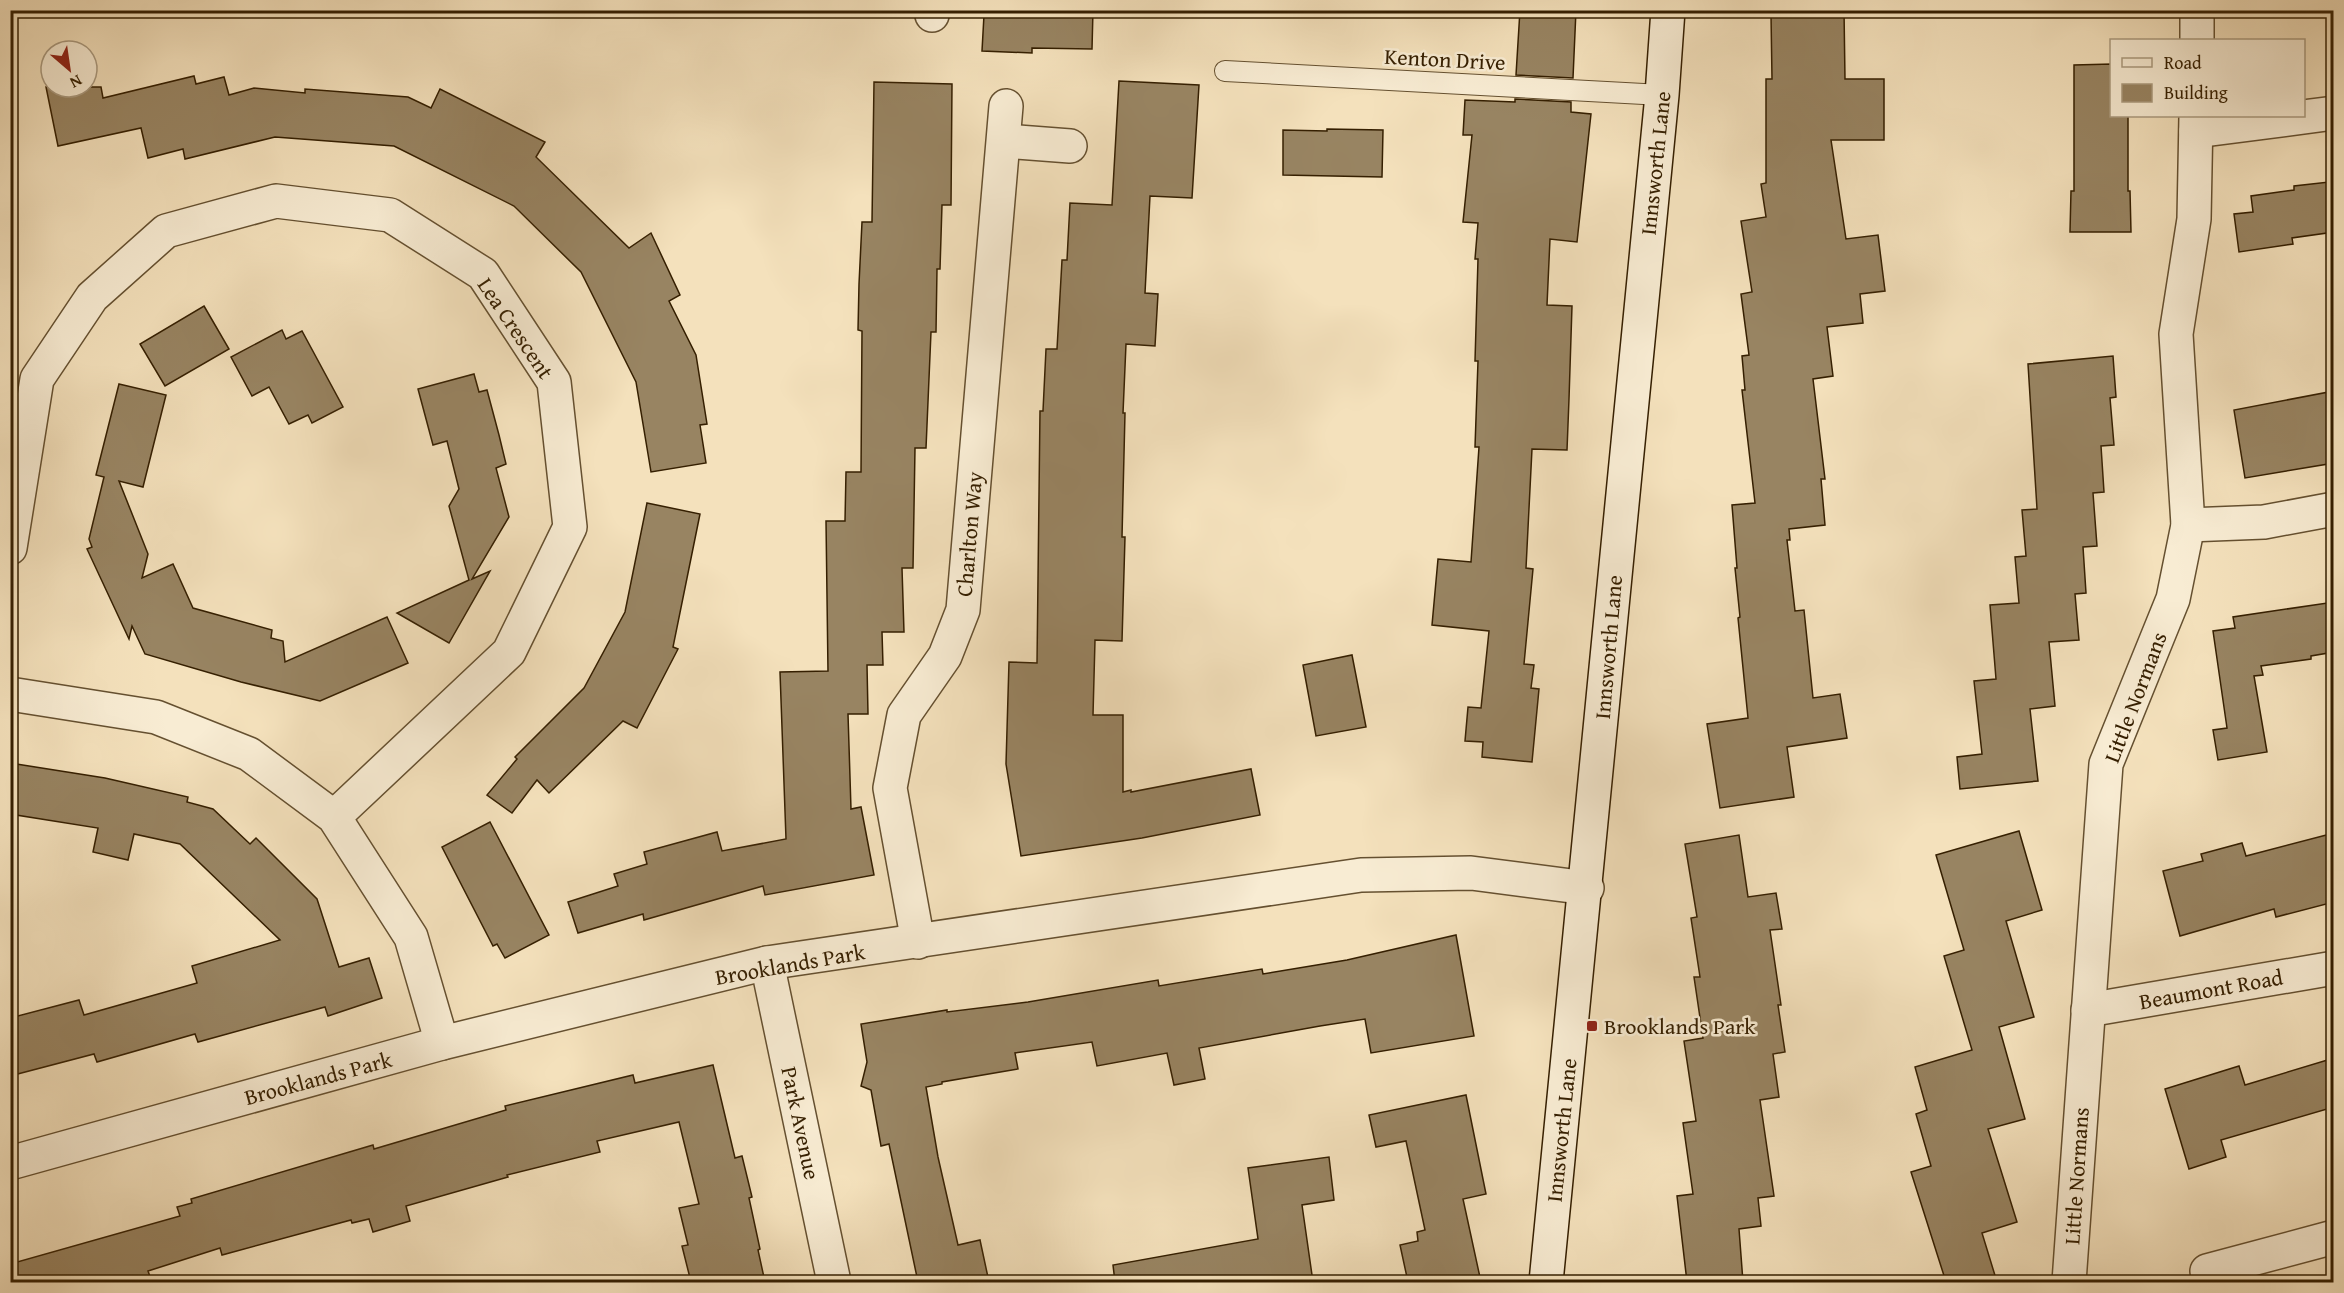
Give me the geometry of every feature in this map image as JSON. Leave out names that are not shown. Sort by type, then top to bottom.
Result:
[{"type":"street","name":"Innsworth Lane","points":[[1546,1282],[1587,888],[1607,652],[1662,95],[1668,10]]},
{"type":"street","points":[[2196,39],[2197,10]]},
{"type":"street","name":"Charlton Way","points":[[918,942],[890,788],[904,715],[945,656],[963,610],[1006,106]]},
{"type":"street","points":[[2305,115],[2334,113]]},
{"type":"street","points":[[2196,123],[2279,117]]},
{"type":"street","name":"Little Normans","points":[[2069,1282],[2106,764],[2173,599],[2188,525],[2176,334],[2194,219],[2196,123]]},
{"type":"street","points":[[1004,141],[1070,146]]},
{"type":"street","name":"Lea Crescent","points":[[10,548],[37,379],[92,297],[166,231],[276,201],[390,215],[483,274],[554,382],[570,527],[509,652],[334,817]]},
{"type":"street","points":[[2188,525],[2264,522],[2334,509]]},
{"type":"street","points":[[10,694],[156,717],[249,754],[334,817],[411,937],[442,1043]]},
{"type":"street","name":"Brooklands Park","points":[[10,1163],[442,1043],[767,963],[1361,875],[1471,873],[1587,888]]},
{"type":"street","name":"Park Avenue","points":[[767,963],[834,1282]]},
{"type":"street","name":"Beaumont Road","points":[[2088,1010],[2334,968]]},
{"type":"street","points":[[2207,1270],[2334,1237]]},
{"type":"lane","name":"Kenton Drive","points":[[1225,71],[1662,95]]},
{"type":"building","points":[[1011,10],[1093,10],[1092,49],[1032,48],[1032,53],[982,51],[984,15],[1011,16]]},
{"type":"building","points":[[1520,10],[1576,10],[1573,78],[1516,75]]},
{"type":"building","points":[[1791,10],[1844,10],[1845,79],[1884,79],[1884,140],[1831,140],[1846,239],[1878,235],[1885,291],[1860,294],[1863,323],[1827,327],[1833,376],[1813,379],[1825,479],[1821,479],[1825,525],[1789,529],[1790,540],[1787,540],[1795,611],[1804,610],[1813,698],[1840,694],[1847,738],[1787,747],[1794,797],[1720,808],[1707,724],[1748,718],[1738,618],[1740,617],[1732,505],[1755,503],[1742,390],[1745,390],[1742,356],[1749,355],[1741,294],[1752,292],[1741,221],[1766,217],[1761,184],[1766,183],[1766,79],[1772,79],[1771,15],[1791,15]]},
{"type":"building","points":[[2110,64],[2110,117],[2128,117],[2128,191],[2130,191],[2131,232],[2070,232],[2071,191],[2074,191],[2074,65]]},
{"type":"building","points":[[194,76],[196,84],[224,77],[229,95],[254,88],[305,93],[305,89],[408,97],[431,108],[440,89],[545,142],[536,157],[629,248],[651,233],[680,295],[669,301],[696,355],[707,424],[700,425],[706,463],[651,472],[636,382],[581,272],[514,206],[394,146],[275,137],[185,159],[183,149],[148,158],[141,128],[58,146],[48,99],[99,99],[99,87],[101,87],[103,98]]},
{"type":"building","points":[[1119,81],[1199,85],[1192,198],[1150,196],[1145,293],[1158,294],[1155,346],[1126,344],[1123,413],[1125,413],[1122,537],[1125,537],[1122,641],[1095,640],[1093,715],[1123,715],[1123,792],[1251,769],[1260,815],[1142,838],[1021,856],[1006,764],[1009,662],[1037,663],[1040,411],[1043,411],[1046,349],[1057,349],[1062,260],[1067,260],[1070,203],[1112,205]]},
{"type":"building","points":[[874,82],[952,84],[951,205],[942,205],[940,269],[937,269],[936,332],[931,332],[926,448],[915,448],[913,568],[902,568],[904,632],[882,632],[883,665],[867,665],[868,714],[848,714],[851,809],[861,807],[874,875],[765,895],[763,886],[644,920],[643,914],[578,933],[568,902],[618,886],[614,874],[647,864],[644,852],[717,832],[722,851],[786,839],[780,672],[828,671],[826,521],[845,521],[846,472],[861,472],[862,331],[858,330],[859,284],[862,222],[872,222]]},
{"type":"building","points":[[1515,99],[1571,102],[1571,112],[1591,114],[1577,242],[1550,239],[1547,305],[1572,306],[1569,399],[1567,450],[1532,449],[1526,568],[1533,569],[1524,664],[1534,665],[1531,688],[1539,689],[1532,762],[1482,757],[1483,742],[1465,741],[1468,707],[1481,708],[1489,631],[1432,625],[1438,559],[1471,562],[1479,447],[1475,447],[1478,259],[1475,259],[1478,223],[1463,222],[1472,135],[1463,135],[1465,100],[1515,102]]},
{"type":"building","points":[[1327,129],[1383,130],[1382,177],[1283,175],[1283,130],[1327,131]]},
{"type":"building","points":[[2329,182],[2334,232],[2292,238],[2293,244],[2239,252],[2234,214],[2253,212],[2251,196],[2294,190],[2294,186]]},
{"type":"building","points":[[204,306],[229,349],[165,386],[140,344]]},
{"type":"building","points":[[282,330],[286,339],[302,331],[343,407],[312,423],[308,415],[289,424],[269,387],[252,396],[231,357]]},
{"type":"building","points":[[2113,356],[2116,397],[2110,398],[2114,445],[2101,446],[2104,492],[2093,493],[2097,546],[2083,547],[2086,593],[2075,594],[2079,640],[2049,642],[2055,706],[2030,709],[2038,781],[1960,789],[1957,757],[1982,754],[1974,681],[1996,679],[1990,605],[2019,603],[2015,557],[2026,556],[2022,510],[2037,509],[2028,364]]},
{"type":"building","points":[[474,374],[479,392],[487,390],[499,435],[506,464],[496,468],[509,517],[472,579],[490,571],[449,643],[397,613],[469,580],[449,506],[459,489],[447,441],[433,445],[418,389]]},
{"type":"building","points":[[119,384],[166,395],[143,487],[119,481],[148,554],[142,578],[173,564],[193,608],[272,630],[271,638],[283,641],[285,662],[387,617],[408,663],[320,701],[241,682],[145,654],[132,626],[129,639],[87,549],[92,547],[89,539],[104,477],[96,475]]},
{"type":"building","points":[[2334,391],[2334,463],[2245,478],[2234,410]]},
{"type":"building","points":[[647,503],[700,514],[673,647],[678,649],[637,728],[623,721],[549,793],[537,780],[512,813],[487,795],[517,759],[515,757],[584,688],[625,612]]},
{"type":"building","points":[[2334,602],[2334,652],[2311,656],[2311,659],[2261,666],[2263,675],[2254,676],[2267,752],[2218,760],[2213,730],[2227,728],[2213,631],[2235,628],[2233,617]]},
{"type":"building","points":[[1352,655],[1366,727],[1316,736],[1303,665]]},
{"type":"building","points":[[10,763],[105,778],[188,797],[187,802],[213,809],[250,844],[256,838],[317,899],[339,967],[369,958],[382,998],[328,1016],[325,1007],[198,1042],[195,1034],[97,1062],[94,1054],[10,1076],[10,1018],[79,1000],[84,1015],[197,983],[192,966],[280,940],[180,844],[134,834],[128,860],[93,852],[98,828],[10,814]]},
{"type":"building","points":[[490,822],[549,935],[505,958],[497,944],[493,946],[442,847]]},
{"type":"building","points":[[2019,831],[2042,910],[2006,921],[2034,1017],[1999,1027],[2025,1119],[1988,1129],[2017,1222],[1982,1233],[1997,1282],[1946,1282],[1911,1172],[1931,1166],[1916,1114],[1927,1110],[1915,1067],[1972,1050],[1944,956],[1964,950],[1936,855]]},
{"type":"building","points":[[2334,833],[2334,902],[2276,917],[2274,909],[2180,936],[2163,871],[2203,861],[2201,854],[2242,843],[2246,856]]},
{"type":"building","points":[[1739,835],[1748,897],[1776,893],[1782,929],[1770,930],[1785,1052],[1773,1054],[1779,1097],[1760,1100],[1774,1196],[1758,1198],[1761,1226],[1739,1229],[1743,1282],[1687,1282],[1677,1196],[1693,1194],[1683,1123],[1696,1121],[1684,1041],[1703,1038],[1694,977],[1700,977],[1691,918],[1697,917],[1685,844]]},
{"type":"building","points":[[1456,935],[1474,1036],[1371,1053],[1365,1019],[1320,1026],[1199,1048],[1205,1079],[1174,1085],[1167,1053],[1097,1066],[1092,1042],[1015,1053],[1018,1069],[942,1082],[942,1084],[926,1087],[938,1157],[958,1245],[980,1240],[989,1282],[918,1282],[889,1144],[881,1146],[871,1090],[861,1086],[867,1062],[861,1024],[947,1010],[947,1012],[1028,1002],[1158,980],[1159,986],[1262,969],[1263,974],[1347,960]]},
{"type":"building","points":[[2334,1058],[2334,1107],[2221,1140],[2226,1157],[2189,1169],[2165,1089],[2239,1066],[2245,1085]]},
{"type":"building","points":[[713,1065],[735,1158],[742,1156],[752,1197],[749,1198],[765,1282],[691,1282],[682,1246],[688,1245],[679,1208],[699,1204],[679,1122],[597,1141],[600,1152],[507,1175],[508,1177],[406,1206],[410,1221],[373,1232],[369,1219],[352,1223],[351,1220],[222,1255],[220,1248],[148,1271],[152,1282],[10,1282],[10,1264],[180,1216],[177,1207],[192,1203],[191,1199],[373,1145],[374,1149],[506,1110],[505,1106],[633,1075],[635,1083]]},
{"type":"building","points":[[1466,1095],[1486,1194],[1463,1199],[1481,1282],[1408,1282],[1400,1245],[1418,1241],[1417,1232],[1425,1230],[1406,1141],[1376,1147],[1369,1115]]},
{"type":"building","points":[[1329,1157],[1334,1200],[1302,1205],[1313,1282],[1115,1282],[1113,1265],[1258,1239],[1248,1168]]},
{"type":"place","name":"Brooklands Park","points":[[1592,1026]]}]
